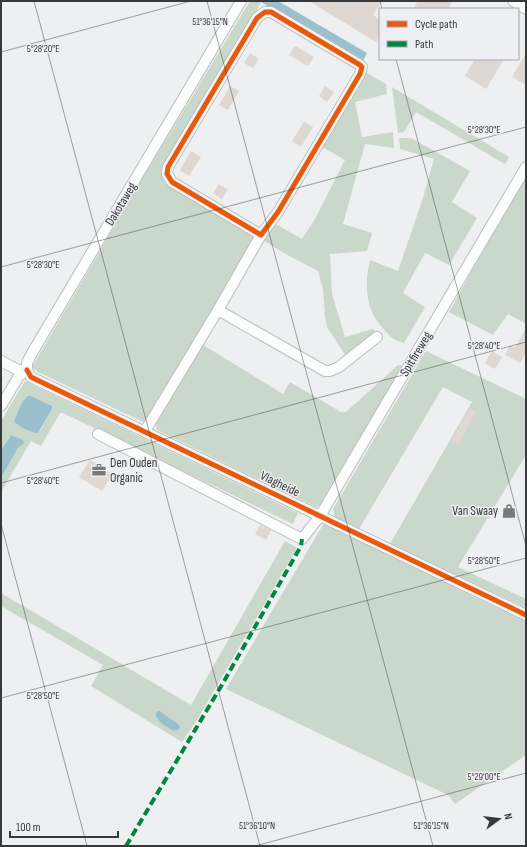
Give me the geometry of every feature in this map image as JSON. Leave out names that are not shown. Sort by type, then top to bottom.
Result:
[{"type":"street","name":"Dakotaweg","points":[[1,406],[19,376],[27,370],[27,363],[32,353],[241,1]]},
{"type":"street","points":[[513,1],[526,8]]},
{"type":"street","points":[[145,432],[261,235],[278,212],[360,74],[362,67],[360,65],[271,12],[265,12],[257,18],[168,167],[166,174],[172,182],[261,235]]},
{"type":"street","name":"Spitfireweg","points":[[98,434],[302,539],[320,516],[526,167]]},
{"type":"street","points":[[218,310],[325,371],[330,371],[339,367],[377,336]]},
{"type":"street","name":"Vlagheide","points":[[1,361],[18,370],[27,370],[31,377],[526,615]]},
{"type":"green space","points":[[250,1],[261,2],[165,164],[162,176],[165,183],[257,236],[146,421],[143,422],[38,372],[32,367],[141,181]]},
{"type":"green space","points":[[365,72],[386,84],[387,94],[355,102],[362,137],[393,132],[394,148],[365,144],[343,224],[372,233],[367,251],[330,254],[332,294],[345,337],[373,329],[377,333],[347,358],[327,327],[323,289],[318,271],[263,240],[274,223],[302,239],[315,219],[345,160],[322,147]]},
{"type":"green space","points":[[392,87],[509,157],[505,164],[416,112],[404,132],[398,133]]},
{"type":"green space","points":[[399,138],[411,138],[470,171],[452,202],[477,218],[449,265],[425,253],[403,293],[425,307],[404,343],[397,341],[389,335],[375,318],[368,299],[367,286],[370,260],[398,271],[424,195],[434,159],[400,149]]},
{"type":"green space","points":[[526,174],[526,324],[508,314],[493,335],[449,312]]},
{"type":"green space","points":[[203,345],[283,394],[290,382],[341,412],[346,412],[398,365],[406,366],[322,504],[316,507],[157,430],[157,421]]},
{"type":"green space","points":[[426,351],[526,399],[526,455],[458,567],[526,599],[526,608],[390,544],[472,402],[443,387],[359,529],[335,518],[333,509]]},
{"type":"green space","points":[[25,381],[298,513],[293,524],[63,413],[59,415],[41,446],[31,441],[1,492],[1,478],[18,448],[22,445],[10,436],[1,450],[1,421]],"holes":[[[28,396],[52,406],[52,409],[40,431],[16,424]]]},
{"type":"green space","points":[[324,523],[526,621],[526,755],[455,804],[448,795],[226,689]]},
{"type":"green space","points":[[285,541],[297,548],[197,720],[182,742],[91,686],[103,665],[1,606],[1,593],[191,705]],"holes":[[[160,711],[174,721],[173,730],[168,728],[156,718]]]},
{"type":"water","points":[[278,1],[367,53],[362,63],[261,2]]},
{"type":"water","points":[[28,396],[52,406],[52,409],[38,433],[25,429],[14,421],[22,404]]},
{"type":"water","points":[[11,435],[23,440],[24,443],[18,448],[1,478],[1,450]]},
{"type":"water","points":[[158,711],[178,724],[180,727],[179,730],[172,730],[162,723],[156,716]]},
{"type":"building","points":[[309,1],[382,1],[373,15],[379,19],[379,37],[376,42]]},
{"type":"building","points":[[418,1],[452,1],[448,8],[414,8]]},
{"type":"building","points":[[295,46],[314,57],[308,66],[289,55]]},
{"type":"building","points":[[250,53],[259,59],[253,68],[244,63]]},
{"type":"building","points":[[526,53],[526,85],[512,77]]},
{"type":"building","points":[[474,60],[503,60],[486,89],[465,76]]},
{"type":"building","points":[[230,86],[239,91],[228,110],[219,105]]},
{"type":"building","points":[[325,86],[334,92],[327,102],[319,96]]},
{"type":"building","points":[[304,122],[313,127],[301,147],[292,141]]},
{"type":"building","points":[[191,151],[201,157],[189,176],[180,170]]},
{"type":"building","points":[[219,184],[228,190],[222,199],[213,193]]},
{"type":"building","points":[[526,328],[526,353],[520,363],[505,355],[510,345],[515,348]]},
{"type":"building","points":[[492,351],[502,357],[495,369],[485,363]]},
{"type":"building","points":[[470,408],[476,412],[458,445],[451,441]]},
{"type":"building","points":[[90,460],[113,474],[102,491],[79,477]]},
{"type":"building","points":[[260,525],[271,530],[266,540],[255,534]]},
{"type":"marked path","points":[[126,846],[223,683],[301,546],[302,539]]},
{"type":"cycle path","points":[[265,12],[271,12],[362,67],[360,74],[278,212],[261,235],[172,182],[167,174],[168,167],[257,18],[265,12]]},
{"type":"cycle path","points":[[27,370],[31,377],[37,380],[526,615]]},
{"type":"place","name":"Den Ouden Organic","points":[[99,470]]},
{"type":"place","name":"Van Swaay","points":[[509,511]]}]
